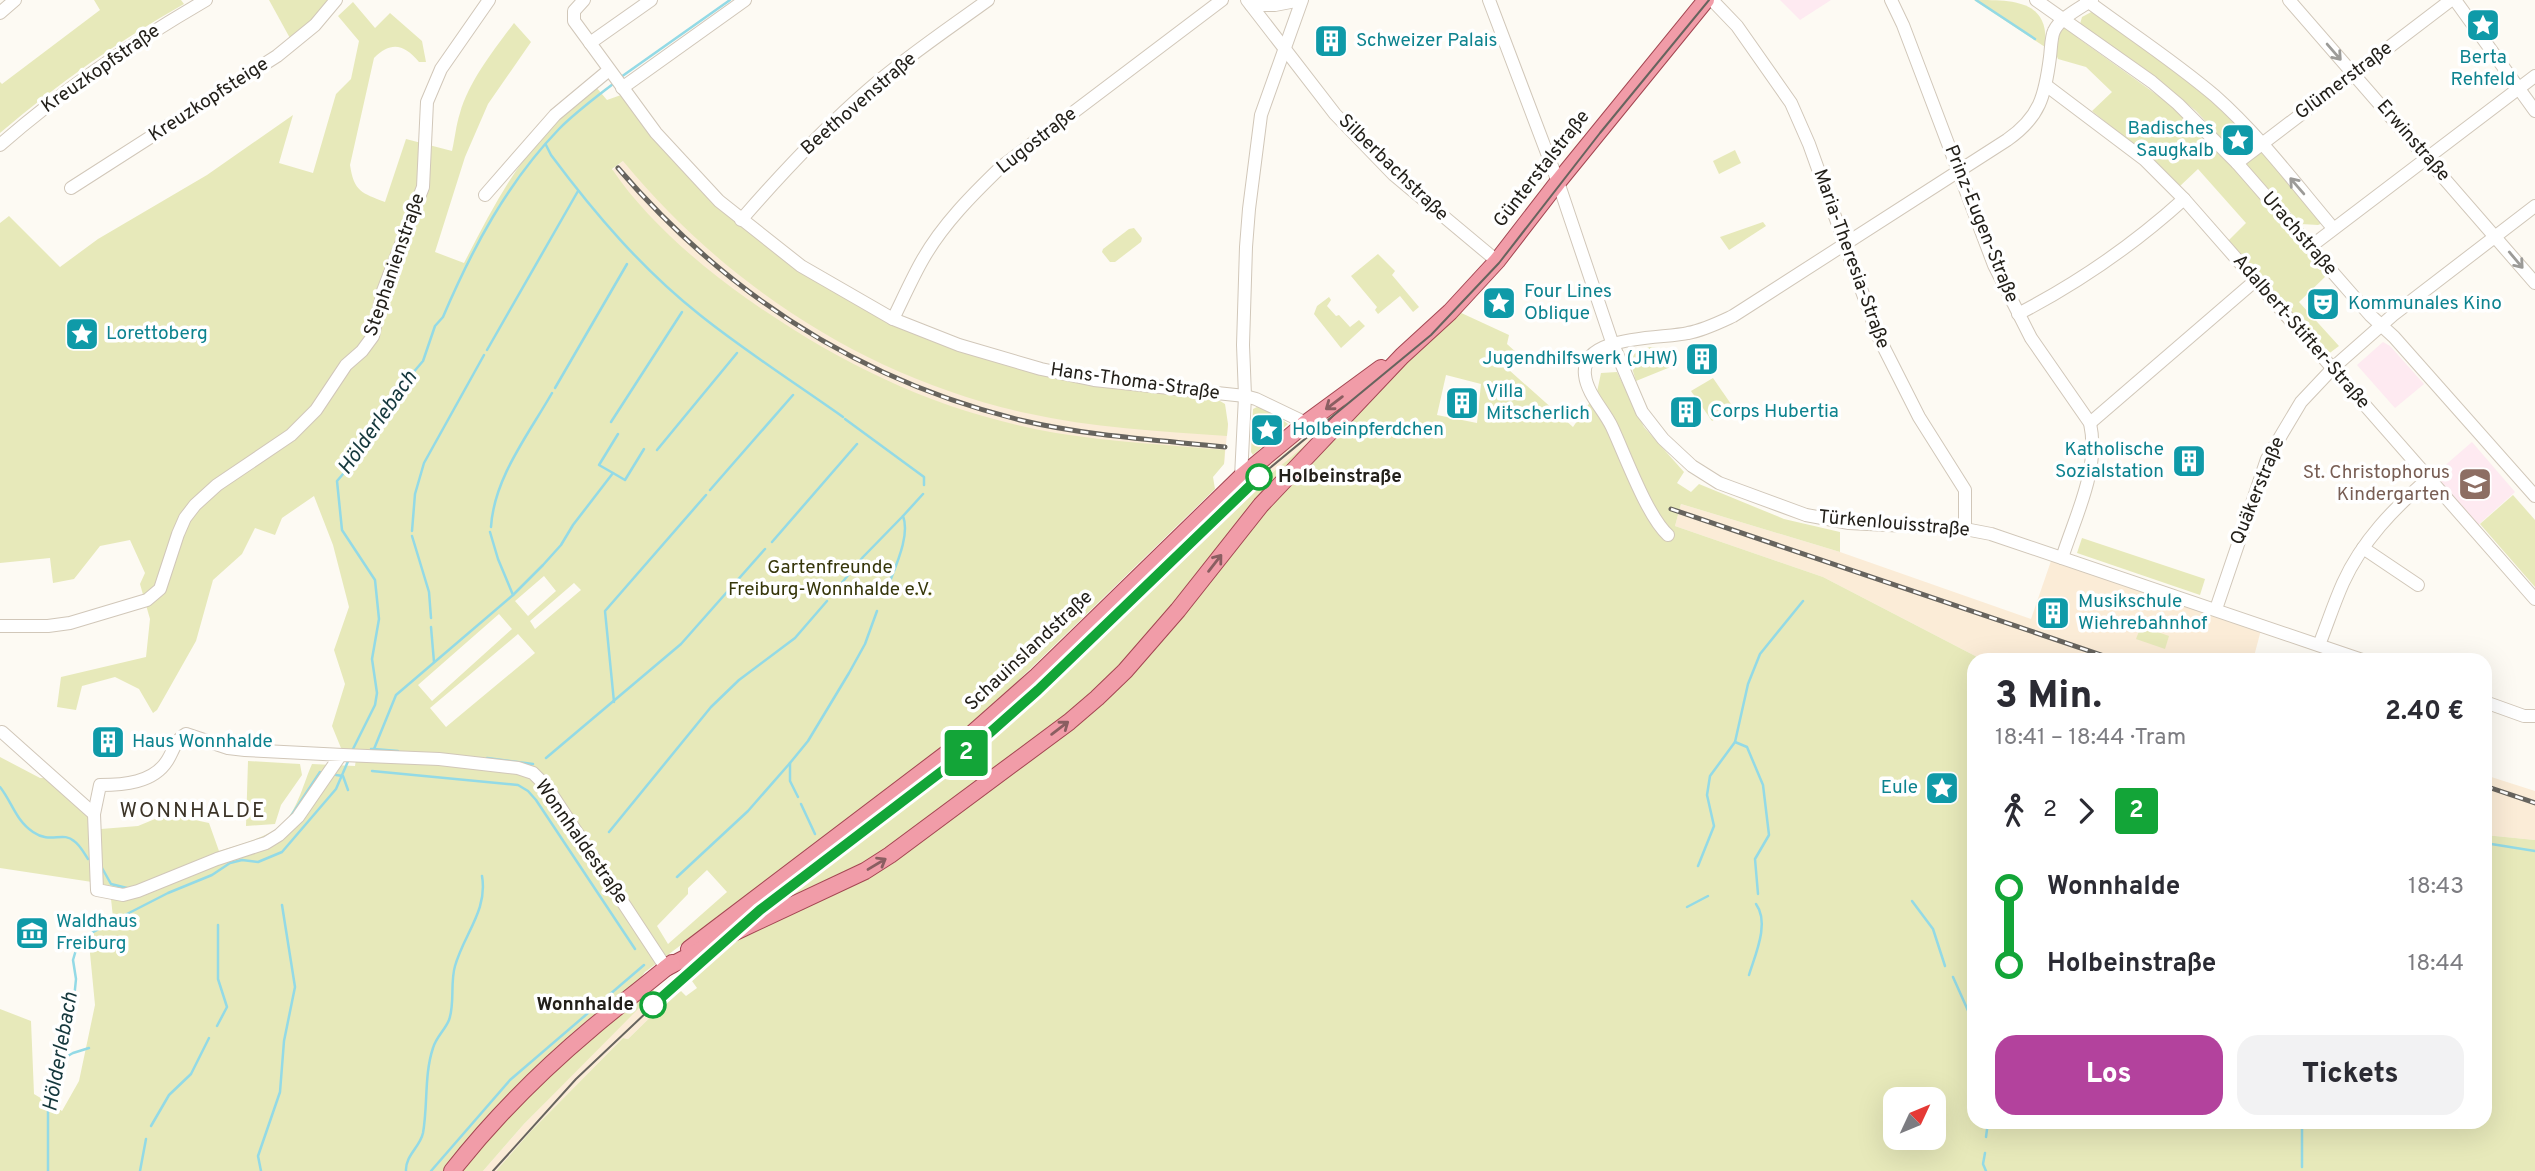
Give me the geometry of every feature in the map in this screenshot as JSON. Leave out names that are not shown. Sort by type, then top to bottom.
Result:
[{"type":"main road","name":"Günterstalstraße","points":[[1360,401],[1497,261],[1706,0]]},
{"type":"main road","name":"Günterstalstraße","points":[[1241,477],[1306,423],[1402,356]]},
{"type":"main road","name":"Schauinslandstraße","points":[[666,968],[865,871],[890,855],[1097,698],[1148,646],[1261,505],[1360,401]]},
{"type":"main road","name":"Schauinslandstraße","points":[[452,1171],[516,1099],[589,1030],[765,891],[932,766],[985,722],[1037,676],[1241,477]]},
{"type":"main road","points":[[765,891],[759,906],[768,916]]},
{"type":"street","points":[[0,12],[15,0]]},
{"type":"street","name":"Kreuzkopfstraße","points":[[0,145],[115,54],[206,0]]},
{"type":"street","name":"Kreuzkopfsteige","points":[[71,188],[277,56],[315,25],[336,0]]},
{"type":"street","name":"Stephanienstraße","points":[[0,626],[71,623],[148,600],[160,589],[178,534],[195,505],[217,485],[291,435],[316,410],[346,365],[362,351],[373,336],[383,291],[423,187],[427,102],[441,69],[489,0]]},
{"type":"street","name":"Hans-Thoma-Straße","points":[[584,0],[573,16],[616,80],[670,150],[741,220],[801,266],[893,318],[959,345],[1041,369],[1140,386],[1245,397]]},
{"type":"street","points":[[590,43],[651,0]]},
{"type":"street","points":[[485,195],[550,121],[745,0]]},
{"type":"street","name":"Beethovenstraße","points":[[741,220],[797,157],[860,97],[988,0]]},
{"type":"street","name":"Lugostraße","points":[[893,318],[923,259],[939,235],[985,182],[1010,160],[1222,0]]},
{"type":"street","points":[[1249,2],[1275,5],[1301,0]]},
{"type":"street","points":[[1241,477],[1245,397],[1244,297],[1249,209],[1261,115],[1301,0]]},
{"type":"street","name":"Türkenlouisstraße","points":[[1489,0],[1558,182],[1612,342],[1636,400],[1651,424],[1679,455],[1719,483],[1806,515],[1849,523],[1897,527],[1965,528],[2006,539],[2342,653]]},
{"type":"street","name":"Maria-Theresia-Straße","points":[[1712,0],[1737,26],[1791,103],[1809,144],[1878,336],[1919,417],[1965,491],[1965,528]]},
{"type":"street","name":"Prinz-Eugen-Straße","points":[[1891,0],[1903,25],[1994,265],[2018,314],[2049,365],[2090,423],[2094,460],[2062,558]]},
{"type":"street","name":"Urachstraße","points":[[2036,0],[2152,82],[2178,104],[2237,163],[2535,496]]},
{"type":"street","name":"Erwinstraße","points":[[2289,0],[2535,283]]},
{"type":"street","points":[[2453,0],[2535,111]]},
{"type":"street","name":"Glümerstraße","points":[[2237,163],[2453,0]]},
{"type":"street","points":[[1668,535],[1653,516],[1610,423],[1585,378],[1584,369],[1589,360],[1612,342],[1691,333],[1733,316],[2007,140],[2031,122],[2047,86],[2054,31],[2089,1]]},
{"type":"street","name":"Urachstraße","points":[[2089,1],[2217,97],[2333,228]]},
{"type":"street","name":"Silberbachstraße","points":[[1249,2],[1335,114],[1394,175],[1497,261]]},
{"type":"street","points":[[2310,247],[2535,76]]},
{"type":"street","name":"Adalbert-Stifter-Straße","points":[[2047,86],[2145,160],[2184,199],[2535,599]]},
{"type":"street","points":[[2018,314],[2083,279],[2184,199]]},
{"type":"street","name":"Quäkerstraße","points":[[2216,609],[2267,459],[2301,402],[2381,325],[2535,206]]},
{"type":"street","points":[[2090,423],[2256,280]]},
{"type":"street","points":[[1245,397],[1256,399],[1306,423]]},
{"type":"street","points":[[2319,645],[2343,583],[2362,548],[2388,516],[2429,478]]},
{"type":"street","points":[[2362,548],[2418,584]]},
{"type":"street","points":[[2492,705],[2524,716],[2535,716]]},
{"type":"street","points":[[2,732],[94,814]]},
{"type":"street","name":"Wonnhaldestraße","points":[[346,756],[298,817],[279,835],[265,843],[138,891],[123,895],[97,890],[94,814],[100,785],[129,783],[152,776],[167,762],[177,742],[186,734],[228,748],[245,750],[439,759],[519,768],[533,773],[547,787],[666,968]]},
{"type":"shaded area","points":[[1780,0],[1831,0],[1800,20]]},
{"type":"shaded area","points":[[631,154],[803,287],[1124,412],[1228,424],[1224,464],[1121,469],[755,338],[608,174]]},
{"type":"shaded area","points":[[2383,342],[2390,346],[2424,384],[2395,408],[2357,365]]},
{"type":"shaded area","points":[[1374,375],[1358,400],[1200,534],[981,747],[769,906],[745,935],[710,960],[628,1039],[623,1038],[531,1131],[496,1171],[483,1171],[524,1124],[660,988],[751,908],[905,791],[1197,523]]},
{"type":"shaded area","name":"St. Christophorus Kindergarten","points":[[2472,442],[2515,492],[2478,525],[2434,475]]},
{"type":"shaded area","points":[[1681,504],[1840,552],[2031,619],[2051,561],[2261,630],[2255,653],[1970,653],[1823,577],[1675,526]]},
{"type":"shaded area","points":[[2492,777],[2535,791],[2535,840],[2492,836]]},
{"type":"green space","points":[[94,0],[181,0],[184,4],[89,64],[0,133],[0,82],[2,84],[100,10]]},
{"type":"green space","points":[[269,0],[329,0],[291,40]]},
{"type":"green space","points":[[1974,0],[2015,2],[2035,11],[2042,20],[2045,47]]},
{"type":"green space","name":"Gartenfreunde Freiburg-Wonnhalde e.V.","points":[[353,2],[375,28],[390,13],[422,41],[426,62],[419,62],[408,51],[397,47],[386,49],[374,58],[350,165],[354,181],[360,190],[385,202],[406,139],[452,151],[469,89],[514,23],[531,42],[488,104],[465,157],[435,252],[464,263],[520,164],[550,129],[596,87],[607,100],[621,95],[746,230],[960,350],[1215,398],[1225,404],[1227,436],[1126,428],[1051,418],[967,397],[910,376],[856,351],[804,321],[754,286],[707,248],[663,206],[623,161],[612,169],[640,205],[691,255],[746,298],[819,345],[893,383],[971,413],[1056,433],[1225,450],[1224,464],[1213,477],[1215,489],[989,709],[921,765],[645,972],[642,976],[655,992],[524,1124],[483,1171],[0,1171],[0,1009],[31,1021],[34,1094],[62,1111],[79,1081],[95,1005],[89,943],[94,940],[94,926],[113,917],[110,890],[102,883],[101,829],[138,826],[167,814],[209,823],[219,851],[262,837],[284,823],[297,802],[312,764],[355,766],[357,752],[341,748],[332,726],[345,684],[334,650],[349,607],[333,545],[314,496],[282,518],[275,535],[255,528],[242,554],[213,580],[196,641],[157,710],[153,713],[139,689],[115,677],[82,686],[76,710],[57,707],[61,677],[146,657],[150,619],[140,584],[145,573],[130,540],[100,546],[74,579],[53,583],[50,558],[0,563],[0,223],[9,216],[60,267],[98,239],[207,175],[293,115],[279,163],[313,173],[336,94],[351,79],[359,41],[338,16]],"holes":[[[544,576],[556,591],[528,616],[515,601]],[[574,583],[581,590],[535,629],[530,621]],[[499,614],[512,629],[432,701],[418,685]],[[518,634],[535,653],[446,727],[430,708]],[[707,870],[727,892],[668,944],[657,926],[688,894],[688,888]]]},
{"type":"green space","points":[[2095,10],[2215,101],[2255,142],[2323,223],[2301,224],[2196,111],[2080,24],[2082,17]]},
{"type":"green space","points":[[2064,28],[2077,33],[2078,38],[2171,105],[2225,158],[2322,268],[2326,276],[2299,302],[2339,346],[2327,355],[2226,243],[2246,223],[2198,169],[2179,187],[2154,161],[2092,111],[2112,92],[2086,67],[2058,59],[2055,52],[2058,33]]},
{"type":"green space","points":[[1735,150],[1741,163],[1719,174],[1713,161]]},
{"type":"green space","points":[[1763,222],[1766,226],[1729,250],[1720,237]]},
{"type":"green space","points":[[1134,228],[1142,238],[1141,242],[1115,262],[1110,262],[1102,252],[1103,249]]},
{"type":"green space","points":[[1378,254],[1395,271],[1392,275],[1419,307],[1413,312],[1400,296],[1378,314],[1375,310],[1377,307],[1351,276]]},
{"type":"green space","points":[[1329,297],[1331,300],[1327,306],[1336,316],[1339,315],[1350,327],[1359,320],[1365,326],[1341,348],[1314,314],[1317,306]]},
{"type":"green space","points":[[1457,311],[1509,335],[1507,344],[1518,354],[1518,359],[1509,370],[1573,427],[1597,392],[1601,373],[1617,372],[1644,427],[1684,472],[1677,483],[1691,492],[1699,484],[1784,519],[1840,532],[1840,552],[1681,504],[1675,526],[1823,577],[1970,653],[1967,653],[1967,1129],[2492,1129],[2492,836],[2535,840],[2535,1171],[496,1171],[531,1131],[623,1038],[628,1039],[670,998],[681,991],[686,996],[697,988],[692,981],[710,960],[745,935],[769,906],[981,747],[1200,534],[1358,400]],"holes":[[[1446,375],[1481,384],[1477,423],[1437,415]]]},
{"type":"green space","points":[[1650,347],[1667,349],[1673,366],[1636,381],[1631,363],[1633,355]]},
{"type":"green space","points":[[1713,378],[1733,407],[1712,421],[1691,391]]},
{"type":"green space","points":[[1266,408],[1288,424],[1253,455],[1253,409]]},
{"type":"green space","points":[[2513,495],[2535,520],[2535,587],[2480,524]]},
{"type":"green space","points":[[2082,538],[2205,579],[2200,595],[2077,553]]},
{"type":"green space","points":[[2141,626],[2169,636],[2165,649],[2136,639]]},
{"type":"green space","points":[[0,757],[40,778],[50,778],[93,821],[92,882],[0,868]]},
{"type":"green space","points":[[248,761],[300,764],[302,775],[281,805],[275,824],[246,826]]},
{"type":"waterway","name":"Hölderlebach","points":[[621,77],[730,0]]},
{"type":"waterway","points":[[1976,0],[2035,39]]},
{"type":"waterway","name":"Hölderlebach","points":[[351,753],[375,705],[377,693],[372,659],[379,619],[375,580],[342,530],[337,481],[361,453],[375,421],[389,401],[423,361],[435,326],[443,317],[479,242],[507,194],[559,129],[613,84]]},
{"type":"waterway","points":[[546,145],[602,219],[658,279],[717,328],[843,417]]},
{"type":"waterway","points":[[487,350],[578,191]]},
{"type":"waterway","points":[[555,388],[627,264]]},
{"type":"waterway","points":[[611,422],[682,312]]},
{"type":"waterway","points":[[657,450],[737,353]]},
{"type":"waterway","points":[[412,531],[415,494],[424,463],[484,355]]},
{"type":"waterway","points":[[491,527],[493,509],[505,474],[552,393]]},
{"type":"waterway","points":[[710,490],[793,395]]},
{"type":"waterway","points":[[845,419],[924,477],[924,485]]},
{"type":"waterway","points":[[371,749],[374,749],[396,695],[513,595],[561,545],[613,473],[599,465],[618,434]]},
{"type":"waterway","points":[[772,542],[857,444]]},
{"type":"waterway","points":[[613,473],[625,480],[644,449]]},
{"type":"waterway","points":[[886,592],[903,544],[903,516],[923,494]]},
{"type":"waterway","points":[[614,702],[605,611],[706,495]]},
{"type":"waterway","points":[[831,596],[863,557],[903,516]]},
{"type":"waterway","points":[[490,532],[513,595]]},
{"type":"waterway","points":[[412,536],[429,592],[431,618]]},
{"type":"waterway","points":[[546,758],[681,644],[765,549]]},
{"type":"waterway","points":[[609,832],[711,707],[739,680],[795,638],[827,601]]},
{"type":"waterway","points":[[1698,866],[1714,826],[1707,795],[1710,776],[1735,742],[1748,684],[1760,654],[1803,601]]},
{"type":"waterway","points":[[798,797],[790,781],[790,763],[808,741],[849,673],[865,644],[877,611]]},
{"type":"waterway","points":[[431,627],[434,662]]},
{"type":"waterway","points":[[1735,742],[1747,747],[1763,785],[1769,835],[1755,859],[1758,894]]},
{"type":"waterway","points":[[374,749],[398,751]]},
{"type":"waterway","points":[[487,758],[533,764]]},
{"type":"waterway","name":"Hölderlebach","points":[[48,1171],[48,1108],[55,1063],[74,999],[76,979],[73,960],[78,943],[125,915],[212,875],[230,863],[242,860],[258,862],[282,852],[336,789],[349,759]]},
{"type":"waterway","points":[[677,877],[748,811],[790,763]]},
{"type":"waterway","points":[[372,771],[518,785],[528,791],[635,949]]},
{"type":"waterway","points":[[289,819],[320,772]]},
{"type":"waterway","name":"Hölderlebach","points":[[336,775],[343,776],[348,790]]},
{"type":"waterway","points":[[0,787],[27,828],[45,837],[70,838],[88,859]]},
{"type":"waterway","points":[[801,804],[815,834]]},
{"type":"waterway","points":[[2492,844],[2535,851]]},
{"type":"waterway","points":[[102,868],[111,884],[127,888]]},
{"type":"waterway","points":[[406,1171],[408,1161],[423,1133],[430,1058],[434,1044],[451,1014],[455,966],[482,900],[482,876]]},
{"type":"waterway","points":[[1687,907],[1708,896]]},
{"type":"waterway","points":[[1912,901],[1933,929],[1945,966]]},
{"type":"waterway","points":[[1749,975],[1762,930],[1762,920],[1756,904]]},
{"type":"waterway","points":[[261,1171],[258,1156],[280,1092],[284,1041],[295,987],[282,905]]},
{"type":"waterway","points":[[217,1026],[227,1007],[218,979],[218,925]]},
{"type":"waterway","points":[[431,1171],[510,1080],[644,965]]},
{"type":"waterway","points":[[1953,977],[1967,1008]]},
{"type":"waterway","points":[[151,1126],[169,1095],[191,1074],[209,1038]]},
{"type":"waterway","points":[[55,1063],[89,1048]]},
{"type":"waterway","points":[[1986,1137],[1987,1129]]},
{"type":"waterway","points":[[2302,1129],[2302,1167]]},
{"type":"waterway","points":[[140,1171],[146,1139]]},
{"type":"waterway","points":[[1985,1153],[1983,1164],[1986,1171]]},
{"type":"tram line","points":[[493,1171],[576,1079],[760,910],[976,746],[1038,690],[1259,477],[1431,335],[1499,263],[1600,133],[1709,0]]},
{"type":"tram line","name":"2","points":[[653,1005],[760,910],[975,746],[1038,690],[1259,477]]},
{"type":"railway","points":[[618,168],[704,255],[750,293],[850,356],[904,381],[961,403],[1020,420],[1122,437],[1225,447]]},
{"type":"railway","points":[[1671,509],[2095,653]]},
{"type":"railway","points":[[2492,788],[2535,803]]},
{"type":"place","name":"Berta Rehfeld","points":[[2483,25]]},
{"type":"place","name":"Schweizer Palais","points":[[1331,41]]},
{"type":"place","name":"Badisches Saugkalb","points":[[2238,140]]},
{"type":"place","name":"Four Lines Oblique","points":[[1499,303]]},
{"type":"place","name":"Kommunales Kino","points":[[2323,304]]},
{"type":"place","name":"Lorettoberg","points":[[82,334]]},
{"type":"place","name":"Jugendhilfswerk (JHW)","points":[[1702,359]]},
{"type":"place","name":"Villa Mitscherlich","points":[[1462,403]]},
{"type":"place","name":"Corps Hubertia","points":[[1686,412]]},
{"type":"place","name":"Holbeinpferdchen","points":[[1267,430]]},
{"type":"place","name":"Katholische Sozialstation","points":[[2189,461]]},
{"type":"place","name":"Holbeinstraße","points":[[1259,477]]},
{"type":"place","name":"St. Christophorus Kindergarten","points":[[2475,484]]},
{"type":"place","name":"Musikschule Wiehrebahnhof","points":[[2053,613]]},
{"type":"place","name":"Haus Wonnhalde","points":[[108,742]]},
{"type":"place","name":"Eule","points":[[1942,788]]},
{"type":"place","name":"Waldhaus Freiburg","points":[[32,933]]},
{"type":"place","name":"Wonnhalde","points":[[653,1005]]},
{"type":"district","name":"WONNHALDE","points":[[193,811]]}]
